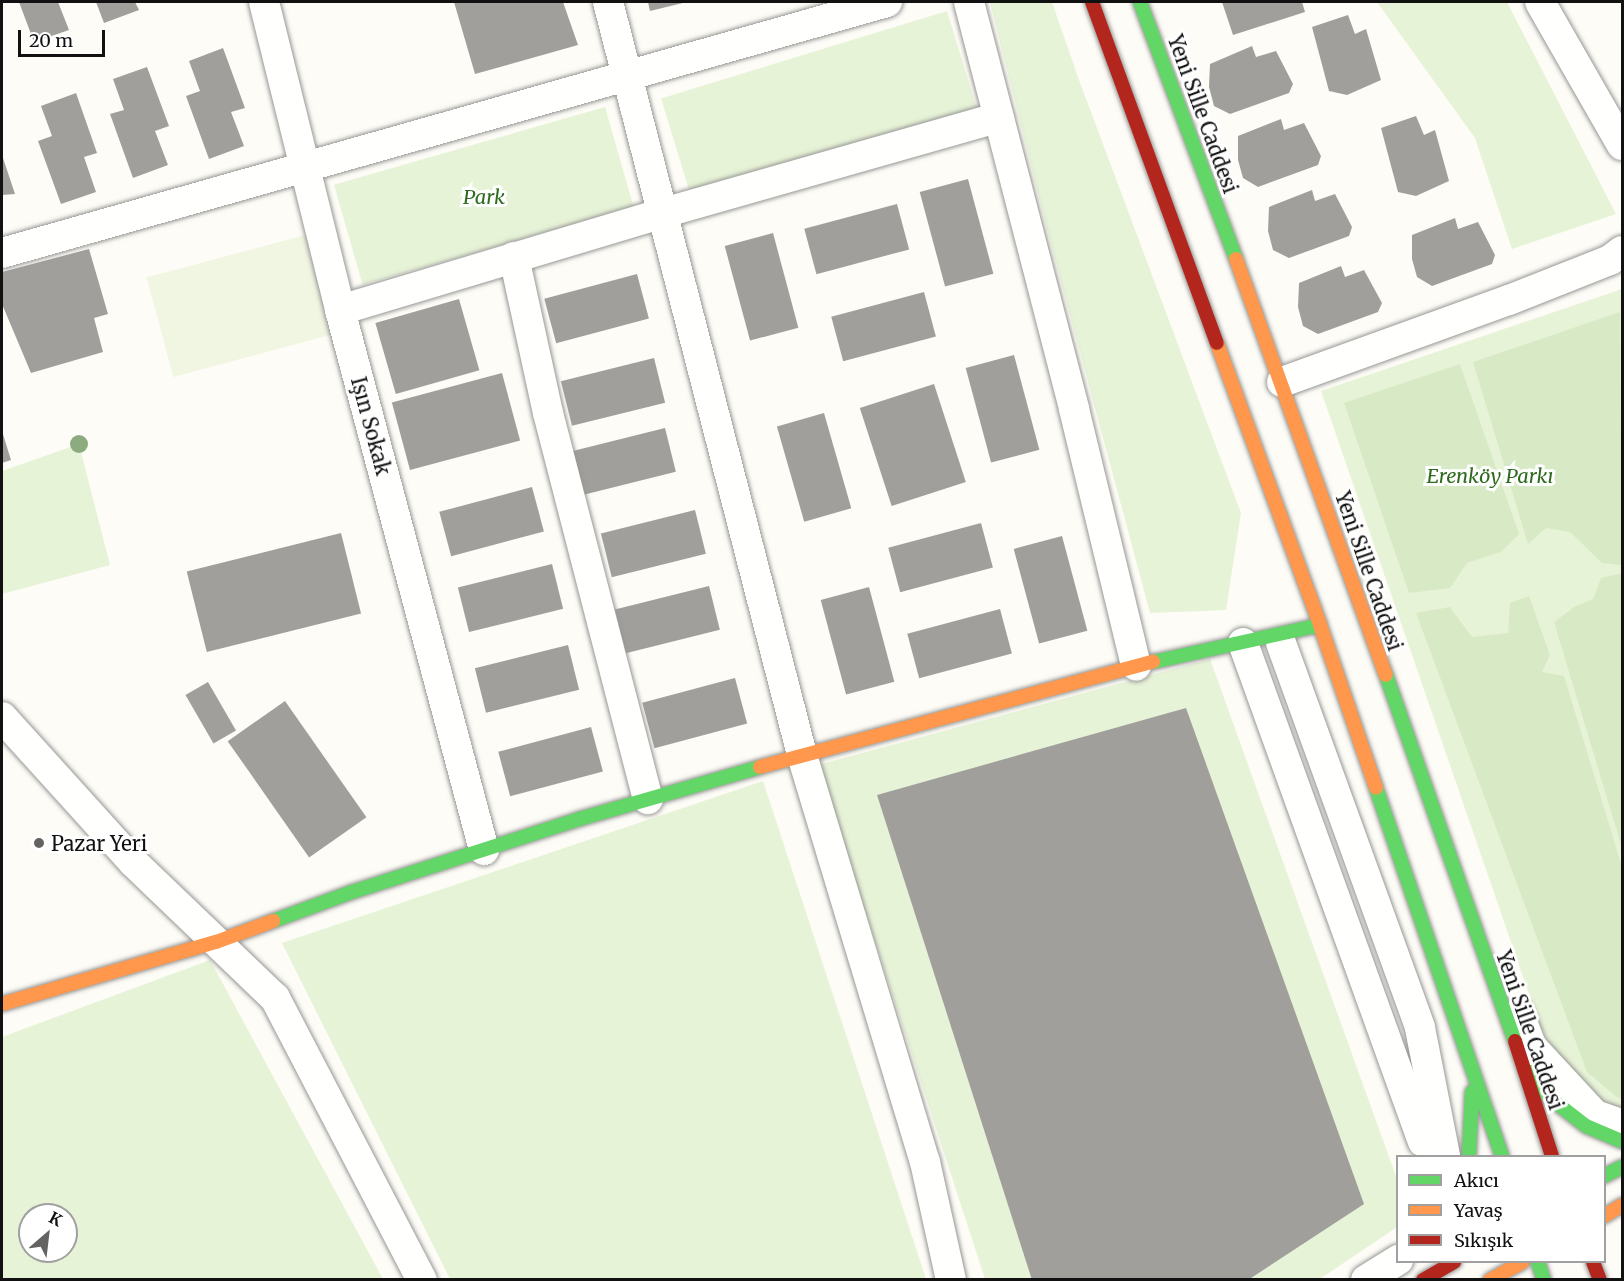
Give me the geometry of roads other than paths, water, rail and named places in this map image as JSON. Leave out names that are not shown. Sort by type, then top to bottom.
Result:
[{"type":"main road","points":[[1092,2],[1320,626],[1502,1155]]},
{"type":"main road","name":"Yeni Sille Caddesi","points":[[1140,2],[1288,389],[1521,1059],[1552,1155]]},
{"type":"main road","points":[[2,1004],[216,942],[352,892],[648,799],[802,754],[1136,666],[1320,626]]},
{"type":"main road","points":[[1521,1059],[1550,1098],[1586,1126],[1623,1141]]},
{"type":"main road","points":[[1469,1155],[1473,1070]]},
{"type":"main road","points":[[1606,1176],[1623,1167]]},
{"type":"main road","points":[[1606,1215],[1623,1205]]},
{"type":"main road","points":[[1414,1280],[1429,1263]]},
{"type":"main road","points":[[1423,1280],[1452,1263]]},
{"type":"main road","points":[[1490,1280],[1520,1263]]},
{"type":"main road","points":[[1538,1263],[1544,1280]]},
{"type":"main road","points":[[1593,1263],[1600,1280]]},
{"type":"street","name":"Işın Sokak","points":[[264,2],[340,310],[484,850]]},
{"type":"street","points":[[608,2],[802,754],[925,1162],[951,1280]]},
{"type":"street","points":[[2,253],[887,2]]},
{"type":"street","points":[[969,2],[1074,409],[1136,666]]},
{"type":"street","points":[[1546,2],[1623,145]]},
{"type":"street","points":[[340,310],[663,213],[999,117]]},
{"type":"street","points":[[1623,251],[1610,260],[1288,389],[1531,1046],[1595,1115],[1623,1124]]},
{"type":"street","points":[[514,257],[548,413],[648,799]]},
{"type":"street","points":[[1243,643],[1434,1149]]},
{"type":"street","points":[[1281,644],[1420,1028],[1434,1149]]},
{"type":"street","points":[[2,717],[133,862],[275,998],[422,1280]]},
{"type":"street","points":[[1366,1280],[1396,1261]]},
{"type":"place","name":"Pazar Yeri","points":[[39,843]]},
{"type":"park label","name":"Park","points":[[484,196]]},
{"type":"park label","name":"Erenköy Parkı","points":[[1490,475]]}]
